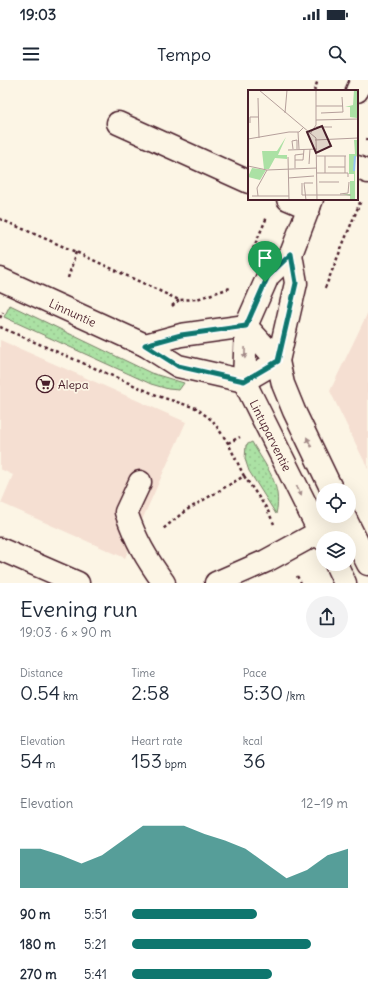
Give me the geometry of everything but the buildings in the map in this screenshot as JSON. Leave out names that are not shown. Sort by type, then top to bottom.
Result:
[{"type":"street","points":[[357,90],[362,80]]},
{"type":"street","points":[[118,123],[248,182]]},
{"type":"street","points":[[358,167],[368,172]]},
{"type":"street","points":[[246,326],[268,276],[291,254],[311,204],[293,200]]},
{"type":"street","points":[[291,254],[296,283],[278,361],[283,384],[294,411],[329,483]]},
{"type":"street","name":"Linnuntie","points":[[0,279],[145,345],[178,366],[244,381]]},
{"type":"street","points":[[145,345],[181,335],[246,326]]},
{"type":"street","points":[[246,326],[278,361]]},
{"type":"street","name":"Lintuparventie","points":[[246,326],[244,381],[319,531]]},
{"type":"street","points":[[244,381],[278,361]]},
{"type":"street","points":[[140,482],[126,512],[135,537],[145,556],[164,583]]},
{"type":"street","points":[[327,531],[337,523]]},
{"type":"street","points":[[348,523],[368,564]]},
{"type":"street","points":[[216,583],[316,538]]},
{"type":"street","points":[[0,549],[78,583]]},
{"type":"street","points":[[339,571],[345,583]]},
{"type":"path","points":[[314,90],[318,80]]},
{"type":"path","points":[[322,296],[362,196]]},
{"type":"path","points":[[0,220],[76,252],[179,300],[197,299]]},
{"type":"path","points":[[68,278],[76,252]]},
{"type":"path","points":[[0,326],[161,397],[196,408],[213,421],[228,443],[244,476],[185,511],[164,529],[145,556]]},
{"type":"path","points":[[295,583],[300,583]]},
{"type":"shaded area","points":[[368,312],[368,469],[330,391]]},
{"type":"shaded area","name":"Alepa","points":[[0,340],[186,422],[125,558],[1,503],[13,475],[0,469]]},
{"type":"green space","points":[[10,305],[151,373],[184,383],[179,390],[168,389],[151,384],[4,317]]},
{"type":"green space","points":[[252,442],[268,468],[275,485],[278,504],[276,514],[249,471],[245,459],[246,445]]},
{"type":"place","name":"Alepa","points":[[45,384]]},
{"type":"route","points":[[291,254],[296,283],[289,306],[278,361],[244,381],[198,372],[178,366],[145,345],[181,335],[198,334],[246,326],[265,282],[268,276],[291,254]]}]
